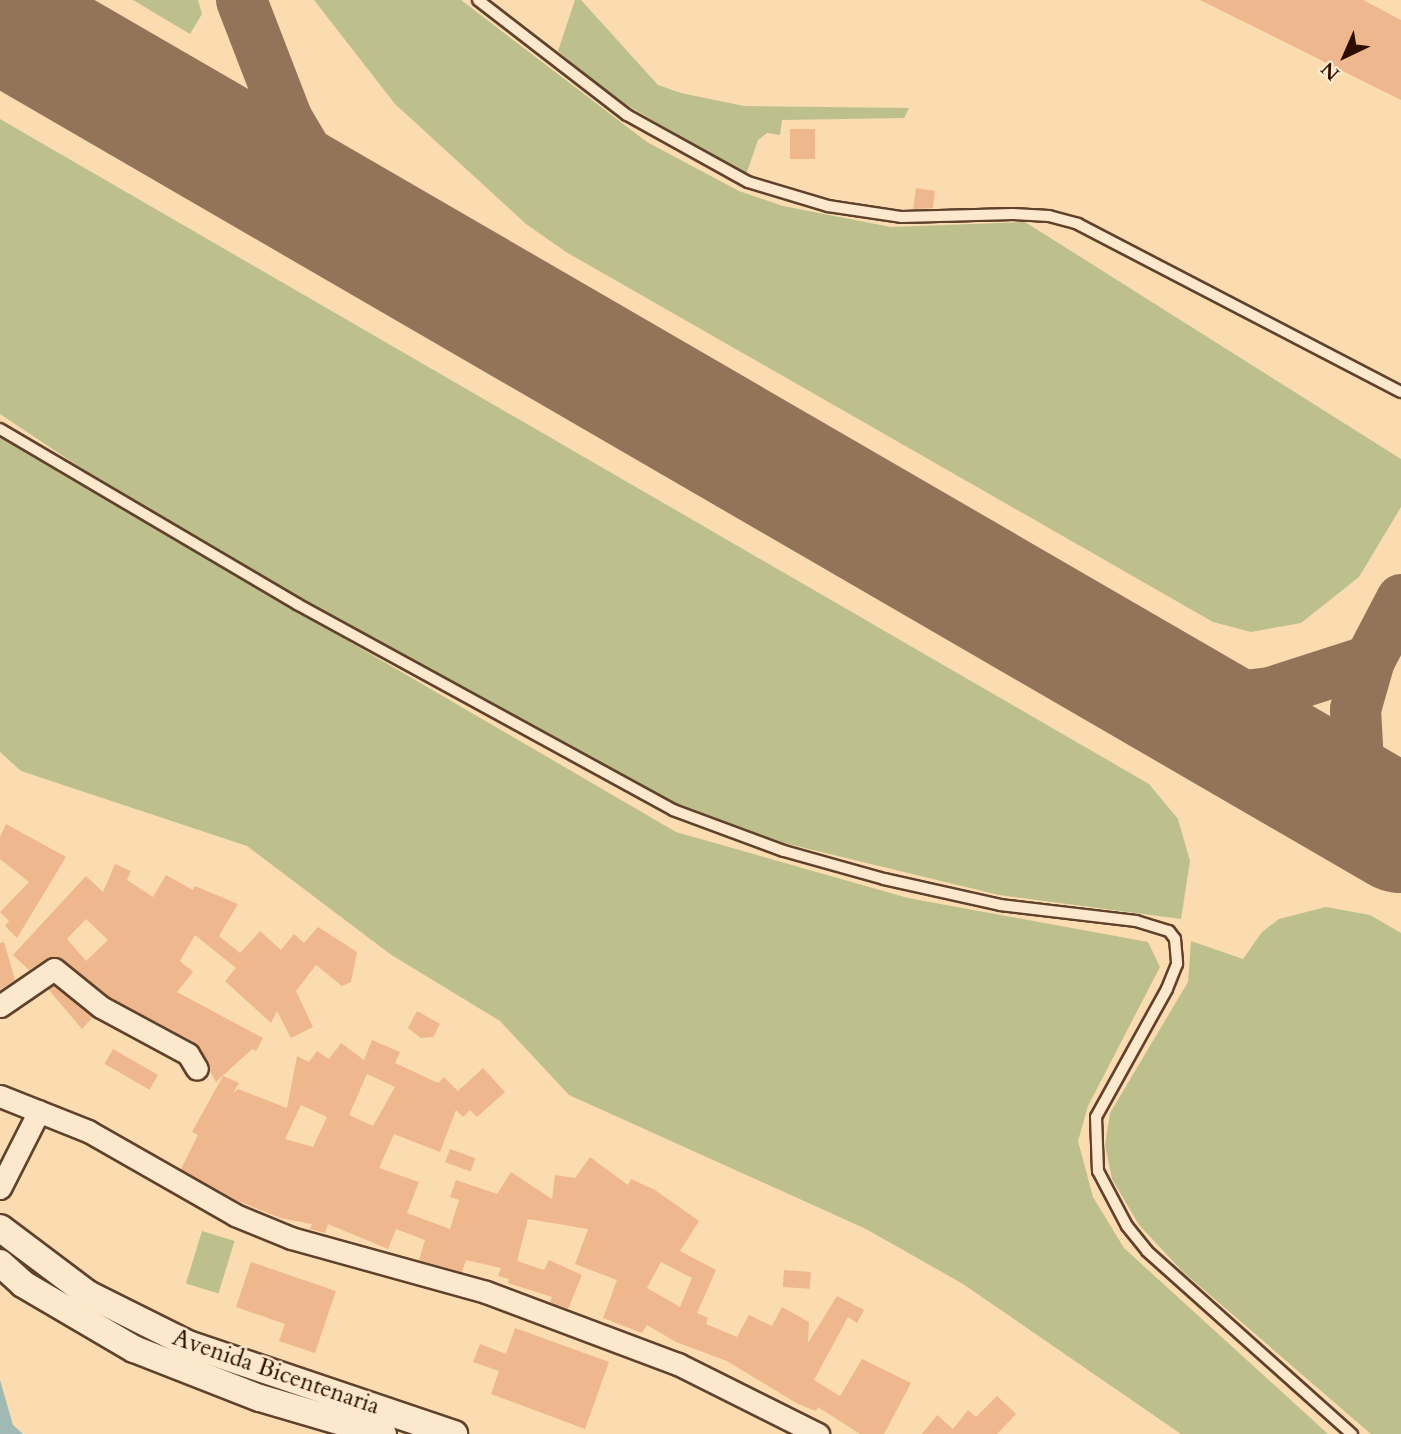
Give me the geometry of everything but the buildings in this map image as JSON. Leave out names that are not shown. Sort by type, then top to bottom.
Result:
[{"type":"street","points":[[0,1006],[54,969],[101,1007],[188,1054],[197,1069]]},
{"type":"street","points":[[0,1096],[88,1131],[235,1215],[291,1238],[499,1296],[678,1364],[818,1434]]},
{"type":"street","points":[[0,1188],[39,1111]]},
{"type":"street","name":"Avenida Bicentenaria","points":[[0,1228],[88,1293],[188,1344],[454,1434]]},
{"type":"street","name":"Avenida Bicentenaria","points":[[0,1262],[23,1284],[134,1349],[260,1398],[383,1434]]},
{"type":"lane","points":[[478,0],[627,115],[748,182],[802,200],[902,217],[1013,214],[1049,216],[1078,224],[1401,392]]},
{"type":"lane","points":[[0,429],[321,617],[673,810],[784,851],[884,879],[1000,905],[1136,921],[1168,931],[1175,939],[1177,964],[1096,1117],[1098,1171],[1127,1226],[1147,1251],[1352,1434]]},
{"type":"green space","points":[[133,0],[198,0],[202,14],[190,34]]},
{"type":"green space","points":[[314,0],[461,0],[647,142],[739,191],[783,206],[891,227],[1025,222],[1401,459],[1401,507],[1359,577],[1301,623],[1251,632],[1213,622],[566,252],[526,224],[395,104]]},
{"type":"green space","points":[[575,0],[581,0],[658,85],[681,93],[744,106],[909,108],[904,118],[782,120],[780,135],[767,133],[758,140],[746,175],[608,94],[558,51]]},
{"type":"green space","points":[[0,119],[1149,784],[1178,819],[1190,861],[1181,919],[999,895],[784,843],[679,805],[298,597],[90,474],[0,414]]},
{"type":"green space","points":[[0,438],[676,832],[908,898],[1148,942],[1160,967],[1088,1106],[1078,1141],[1093,1197],[1124,1248],[1328,1434],[1181,1434],[963,1284],[866,1229],[569,1095],[500,1021],[390,954],[247,846],[21,771],[0,752]]},
{"type":"green space","points":[[1326,907],[1370,915],[1401,933],[1401,1434],[1371,1434],[1182,1271],[1139,1225],[1112,1179],[1105,1145],[1110,1113],[1188,982],[1191,941],[1243,959],[1262,932],[1279,919]]},
{"type":"green space","points":[[202,1231],[235,1241],[218,1294],[186,1284]]},
{"type":"water","points":[[0,1380],[13,1425],[23,1434],[0,1434]]},
{"type":"taxiway","points":[[241,0],[287,119],[322,178],[342,203],[389,244]]},
{"type":"taxiway","points":[[1369,660],[1401,599]]},
{"type":"taxiway","points":[[1161,691],[1211,699],[1270,692],[1369,660],[1355,709],[1358,763],[1381,811],[1401,829]]},
{"type":"runway","points":[[0,18],[1401,830]]}]
